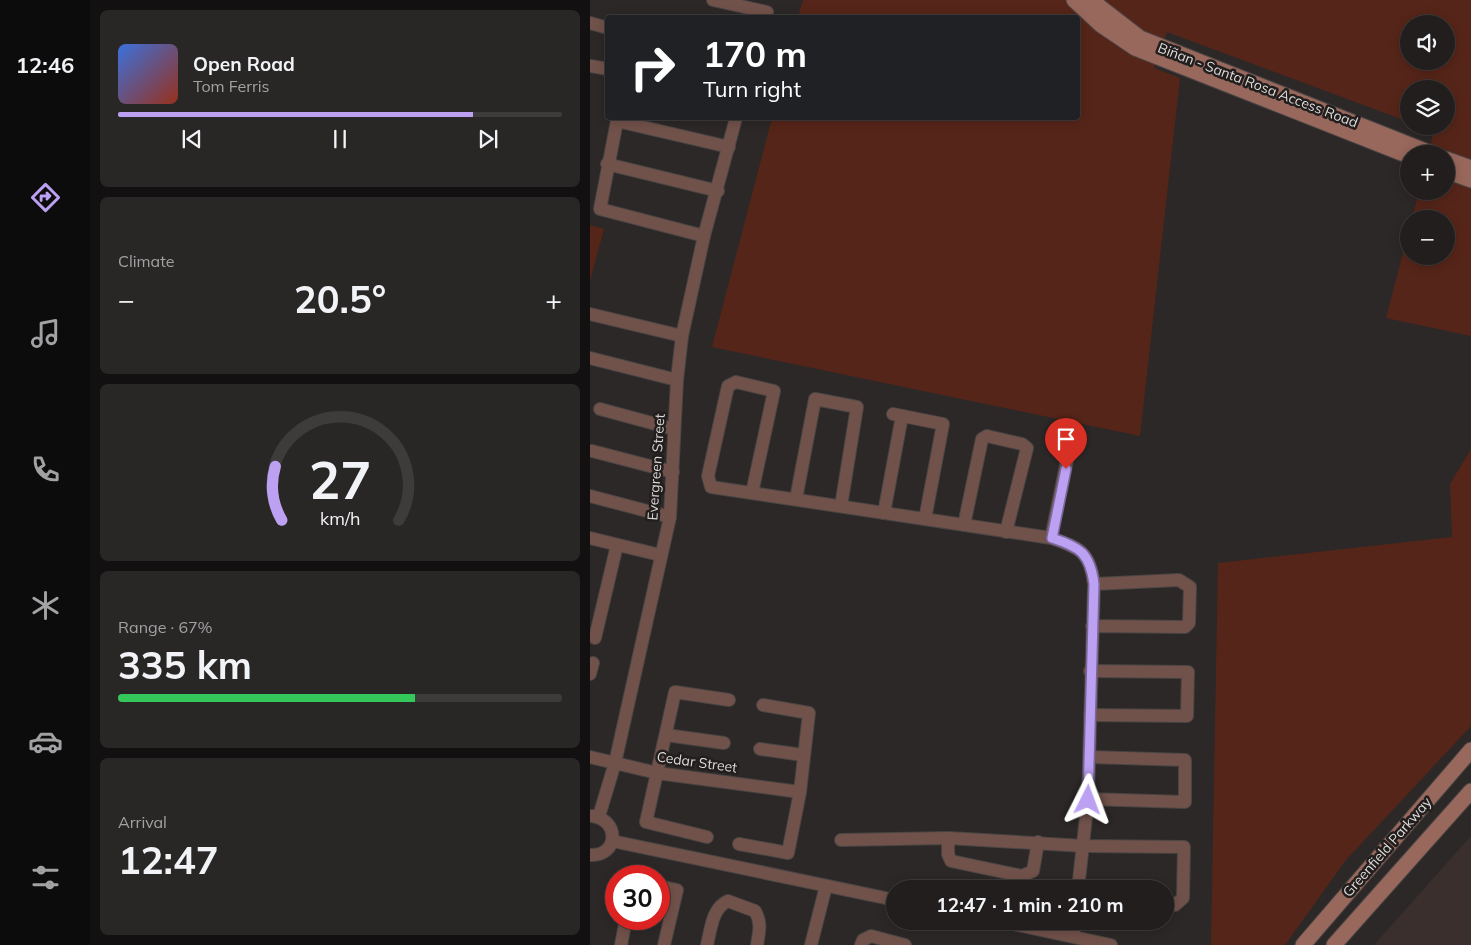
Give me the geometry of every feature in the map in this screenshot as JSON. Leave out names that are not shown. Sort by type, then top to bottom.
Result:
[{"type":"main road","name":"Biñan - Santa Rosa Access Road","points":[[1074,0],[1102,25],[1137,43],[1400,152]]},
{"type":"main road","name":"Biñan - Santa Rosa Access Road","points":[[1091,0],[1137,43],[1409,145]]},
{"type":"main road","points":[[1455,166],[1471,168]]},
{"type":"main road","points":[[1455,169],[1471,180]]},
{"type":"main road","name":"Greenfield Parkway","points":[[1302,945],[1471,750]]},
{"type":"main road","name":"Greenfield Parkway","points":[[1334,945],[1471,791]]},
{"type":"main road","points":[[1373,863],[1391,880]]},
{"type":"street","points":[[713,0],[768,10]]},
{"type":"street","points":[[590,23],[605,27]]},
{"type":"street","points":[[590,66],[605,69]]},
{"type":"street","name":"Evergreen Street","points":[[594,816],[615,763],[660,554],[670,517],[677,380],[682,336],[704,236],[718,191],[736,120]]},
{"type":"street","points":[[704,236],[600,209],[607,164],[617,121],[729,147]]},
{"type":"street","points":[[607,164],[718,191]]},
{"type":"street","points":[[590,314],[682,336]]},
{"type":"street","points":[[590,358],[677,380]]},
{"type":"street","points":[[752,493],[774,391],[736,382],[728,386],[708,476],[711,488],[1052,538],[1068,543],[1080,551],[1091,564],[1094,584],[1090,671],[1090,757],[1083,880]]},
{"type":"street","points":[[796,499],[815,399],[858,407],[841,506]]},
{"type":"street","points":[[600,409],[674,429]]},
{"type":"street","points":[[884,513],[898,415],[943,424],[925,519]]},
{"type":"street","points":[[964,526],[982,439],[987,436],[1022,444],[1027,448],[1006,532]]},
{"type":"street","points":[[592,451],[673,472]]},
{"type":"street","points":[[1052,538],[1069,451]]},
{"type":"street","points":[[590,496],[670,517]]},
{"type":"street","points":[[590,538],[660,554]]},
{"type":"street","points":[[595,638],[617,545]]},
{"type":"street","points":[[1092,626],[1185,627],[1189,623],[1190,587],[1179,580],[1094,584]]},
{"type":"street","points":[[1090,671],[1188,672],[1187,716],[1090,714]]},
{"type":"street","points":[[708,837],[646,822],[675,692],[729,700]]},
{"type":"street","points":[[739,844],[788,853],[800,792],[809,713],[763,705]]},
{"type":"street","points":[[666,735],[724,743]]},
{"type":"street","points":[[760,749],[803,755]]},
{"type":"street","name":"Cedar Street","points":[[590,757],[657,773],[800,792]]},
{"type":"street","points":[[1088,800],[1185,802],[1185,760],[1090,757]]},
{"type":"street","points":[[591,857],[602,853],[612,840],[612,828],[609,823],[594,816]]},
{"type":"street","points":[[948,838],[948,857],[950,861],[1022,876],[1033,871],[1038,842]]},
{"type":"street","points":[[841,840],[948,838],[1084,846],[1184,848],[1183,898],[1174,905]]},
{"type":"street","points":[[612,840],[886,898]]},
{"type":"street","points":[[811,945],[826,886]]},
{"type":"street","points":[[670,888],[677,890],[670,920]]},
{"type":"street","points":[[707,945],[716,912],[720,904],[728,901],[756,911],[760,919],[760,928],[756,945]]},
{"type":"street","points":[[620,945],[623,930]]},
{"type":"street","points":[[664,945],[668,930]]},
{"type":"street","points":[[1043,930],[1111,945]]},
{"type":"street","points":[[1073,930],[1073,936]]},
{"type":"street","points":[[861,945],[863,940],[872,936],[905,945]]},
{"type":"shaded area","points":[[803,0],[1471,0],[1471,336],[1386,318],[1400,264],[1455,265],[1455,210],[1414,210],[1417,200],[1455,200],[1455,145],[1430,145],[1433,135],[1455,135],[1455,80],[1400,80],[1400,119],[1167,32],[1154,68],[1180,78],[1140,436],[712,347],[771,120],[1080,120],[1080,15],[799,15]]},
{"type":"shaded area","points":[[590,225],[604,229],[590,281]]},
{"type":"shaded area","points":[[1471,449],[1471,726],[1346,860],[1285,945],[1211,945],[1218,563],[1452,537],[1450,484]]},
{"type":"shaded area","points":[[1471,836],[1471,945],[1374,945]]},
{"type":"route","points":[[1066,469],[1052,538],[1068,543],[1080,551],[1091,564],[1094,584],[1090,671],[1088,800]]}]
